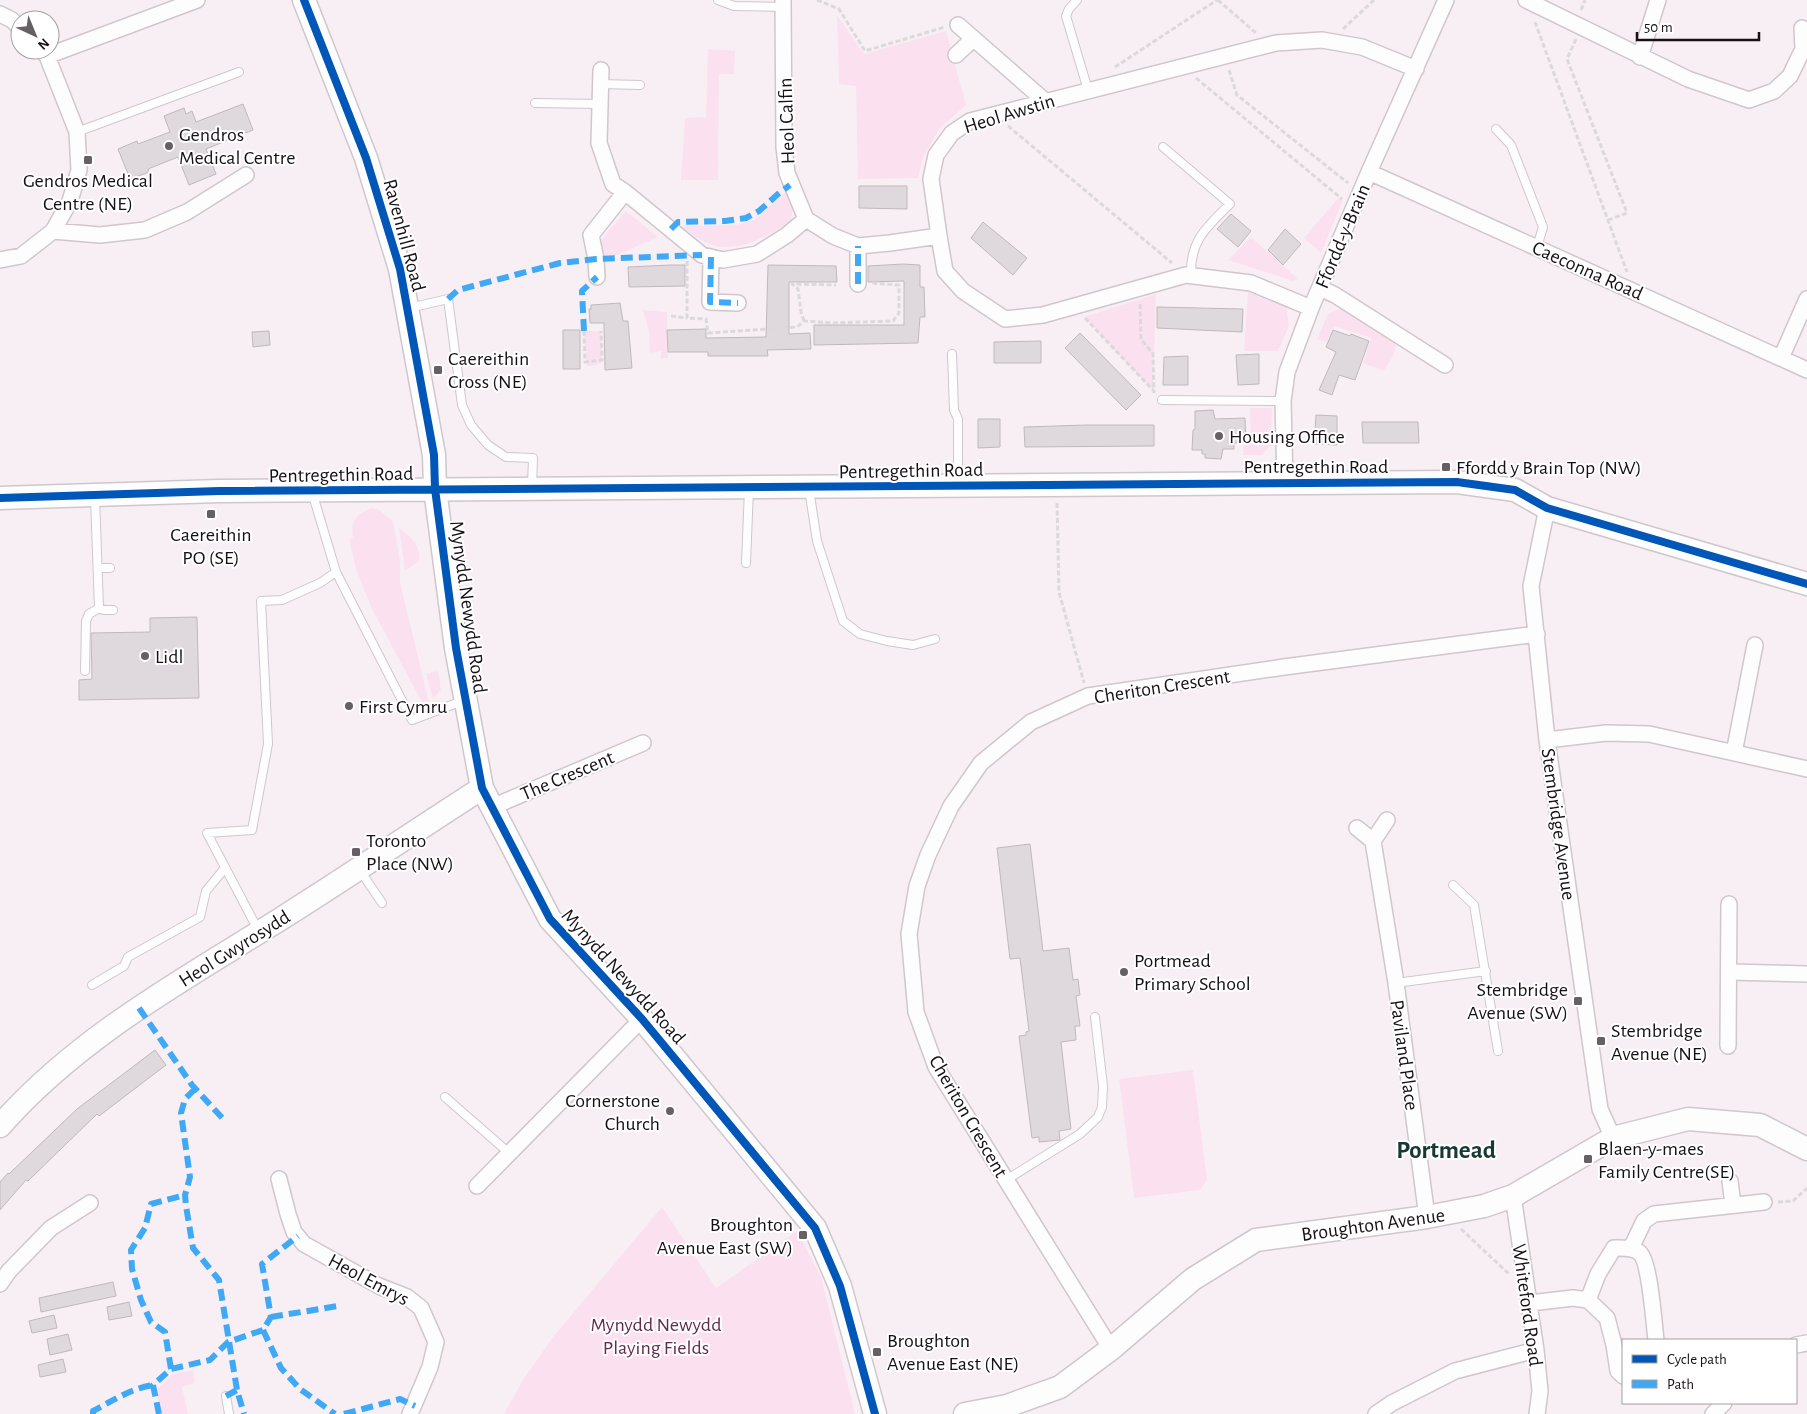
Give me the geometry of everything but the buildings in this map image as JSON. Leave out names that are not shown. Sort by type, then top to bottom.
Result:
[{"type":"street","points":[[60,47],[197,0]]},
{"type":"street","name":"Ravenhill Road","points":[[304,0],[370,167],[400,269],[434,454],[435,489]]},
{"type":"street","name":"Ffordd-y-Brain","points":[[1285,483],[1283,401],[1287,372],[1311,308],[1446,0]]},
{"type":"street","points":[[1527,0],[1688,79],[1748,100],[1774,91],[1790,76],[1803,49],[1802,28]]},
{"type":"street","points":[[1640,57],[1658,0]]},
{"type":"street","name":"Heol Calfin","points":[[784,4],[784,147],[787,173],[806,219]]},
{"type":"street","points":[[958,25],[1045,101]]},
{"type":"street","points":[[956,55],[973,39]]},
{"type":"street","name":"Heol Awstin","points":[[1311,308],[1250,283],[1188,275],[1043,315],[1004,319],[963,291],[945,271],[938,236],[931,179],[936,155],[952,133],[970,121],[1270,45],[1322,40],[1330,41],[1362,47],[1416,69]]},
{"type":"street","points":[[0,260],[21,256],[53,231],[70,201],[79,170],[77,132],[47,60]]},
{"type":"street","points":[[600,77],[600,143],[613,184],[702,255],[723,260],[756,254],[787,235],[806,219],[833,236],[858,246],[938,236]]},
{"type":"street","name":"Caeconna Road","points":[[1370,172],[1807,370]]},
{"type":"street","points":[[53,231],[100,235],[145,230],[187,212],[246,175]]},
{"type":"street","points":[[597,277],[596,259],[591,235],[625,192]]},
{"type":"street","points":[[858,246],[864,283]]},
{"type":"street","points":[[711,257],[710,302],[738,303]]},
{"type":"street","points":[[1320,288],[1335,295],[1445,365]]},
{"type":"street","points":[[1781,358],[1807,299]]},
{"type":"street","name":"Pentregethin Road","points":[[0,498],[218,491],[1457,482],[1515,490],[1547,508],[1807,584]]},
{"type":"street","name":"Mynydd Newydd Road","points":[[435,489],[456,648],[487,798],[550,919],[642,1019],[815,1228],[840,1286],[876,1414]]},
{"type":"street","name":"Stembridge Avenue","points":[[1547,508],[1531,586],[1547,740],[1600,1109],[1613,1138]]},
{"type":"street","name":"Cheriton Crescent","points":[[1111,1349],[936,1067],[916,1012],[909,934],[918,886],[928,855],[951,806],[981,763],[1031,722],[1088,696],[1284,667],[1537,634]]},
{"type":"street","points":[[1734,753],[1755,645]]},
{"type":"street","points":[[1547,740],[1606,733],[1649,734],[1807,769]]},
{"type":"street","name":"The Crescent","points":[[487,798],[643,743]]},
{"type":"street","name":"Heol Gwyrosydd","points":[[0,1126],[60,1066],[109,1029],[182,979],[358,868],[487,798]]},
{"type":"street","points":[[1357,828],[1373,841],[1387,820]]},
{"type":"street","name":"Paviland Place","points":[[1373,841],[1396,983],[1427,1217]]},
{"type":"street","points":[[1728,1046],[1729,904]]},
{"type":"street","points":[[1729,972],[1807,974]]},
{"type":"street","points":[[477,1186],[642,1019]]},
{"type":"street","name":"Broughton Avenue","points":[[965,1414],[1008,1410],[1060,1387],[1111,1349],[1193,1279],[1256,1240],[1454,1213],[1484,1206],[1513,1196],[1613,1138],[1688,1119],[1760,1125],[1807,1150]]},
{"type":"street","name":"Heol Emrys","points":[[279,1179],[294,1232],[304,1244],[378,1286],[407,1297],[421,1308],[436,1342],[430,1368],[410,1414]]},
{"type":"street","points":[[1730,1181],[1733,1205]]},
{"type":"street","name":"Whiteford Road","points":[[1513,1196],[1536,1350],[1540,1391],[1537,1414]]},
{"type":"street","points":[[1632,1248],[1644,1221],[1654,1214],[1764,1202]]},
{"type":"street","points":[[0,1284],[9,1271],[51,1228],[90,1203]]},
{"type":"street","points":[[1588,1300],[1598,1274],[1614,1248],[1632,1248],[1641,1254],[1646,1266],[1656,1339]]},
{"type":"street","points":[[1530,1303],[1573,1298],[1588,1300],[1607,1318],[1618,1370],[1622,1375]]},
{"type":"street","points":[[1376,1414],[1392,1403],[1455,1371],[1536,1350]]},
{"type":"street","points":[[1713,1414],[1723,1404]]},
{"type":"lane","points":[[718,0],[734,6],[784,4]]},
{"type":"lane","points":[[1077,0],[1066,16],[1088,90]]},
{"type":"lane","points":[[77,132],[239,72]]},
{"type":"lane","points":[[600,77],[640,85]]},
{"type":"lane","points":[[535,103],[600,104]]},
{"type":"lane","points":[[1496,129],[1511,145],[1543,227],[1537,247]]},
{"type":"lane","points":[[1163,147],[1230,204],[1198,239],[1190,262],[1188,275]]},
{"type":"lane","points":[[408,308],[448,299],[462,405],[470,426],[488,446],[506,456],[533,458],[532,488]]},
{"type":"lane","points":[[952,354],[954,410],[958,420],[958,485]]},
{"type":"lane","points":[[1162,400],[1283,401]]},
{"type":"lane","points":[[746,562],[750,487]]},
{"type":"lane","points":[[809,487],[817,541],[843,622],[860,634],[887,641],[913,645],[935,639]]},
{"type":"lane","points":[[312,490],[336,572],[412,720],[466,700]]},
{"type":"lane","points":[[95,495],[100,608]]},
{"type":"lane","points":[[98,568],[110,568]]},
{"type":"lane","points":[[259,932],[207,833],[252,830],[268,744],[261,601],[282,600],[320,583],[336,572]]},
{"type":"lane","points":[[85,671],[86,621],[89,614],[100,608],[113,610]]},
{"type":"lane","points":[[92,985],[124,966],[128,957],[200,916],[206,891],[225,868]]},
{"type":"lane","points":[[358,868],[382,902]]},
{"type":"lane","points":[[1453,885],[1474,905],[1498,1051]]},
{"type":"lane","name":"Paviland Place","points":[[1396,983],[1486,971]]},
{"type":"lane","points":[[1006,1180],[1080,1134],[1098,1116],[1103,1099],[1103,1086],[1096,1017]]},
{"type":"lane","points":[[445,1097],[509,1153]]},
{"type":"lane","points":[[226,1396],[229,1414]]},
{"type":"path","points":[[817,0],[838,9],[865,51],[948,26],[958,25]]},
{"type":"path","points":[[1112,85],[1114,68],[1218,0],[1270,45]]},
{"type":"path","points":[[1330,41],[1374,0]]},
{"type":"path","points":[[1527,0],[1634,291]]},
{"type":"path","points":[[1581,28],[1567,59],[1627,213],[1608,220]]},
{"type":"path","points":[[1225,56],[1237,95],[1361,193]]},
{"type":"path","points":[[1183,67],[1354,209]]},
{"type":"path","points":[[995,115],[1188,275]]},
{"type":"path","points":[[687,256],[687,318]]},
{"type":"path","points":[[671,316],[706,319],[708,333],[797,327],[804,321],[834,323],[893,321],[899,314],[899,285],[864,283]]},
{"type":"path","points":[[804,321],[798,289],[792,284],[836,285]]},
{"type":"path","points":[[1138,288],[1141,339],[1153,354],[1153,390]]},
{"type":"path","points":[[1077,306],[1084,317],[1153,390],[1156,397],[1162,400]]},
{"type":"path","points":[[584,332],[585,362],[602,360],[601,331]]},
{"type":"path","points":[[1056,485],[1059,592],[1088,696]]},
{"type":"path","points":[[1764,1202],[1793,1201],[1807,1188]]},
{"type":"path","points":[[1454,1213],[1456,1225],[1507,1273],[1526,1286]]},
{"type":"green space","points":[[837,15],[864,54],[946,31],[966,105],[940,128],[923,157],[918,178],[858,179],[856,86],[839,84]]},
{"type":"green space","points":[[708,49],[735,51],[734,74],[719,74],[718,180],[681,180],[685,118],[706,117]]},
{"type":"green space","points":[[786,192],[793,208],[791,220],[765,237],[744,245],[723,247],[709,244],[680,226],[736,225],[754,220]]},
{"type":"green space","points":[[1339,197],[1343,200],[1321,253],[1304,238]]},
{"type":"green space","points":[[626,211],[658,237],[608,259],[603,252],[601,242]]},
{"type":"green space","points":[[1251,237],[1298,279],[1293,281],[1228,260]]},
{"type":"green space","points":[[1248,292],[1286,305],[1289,326],[1278,351],[1244,351]]},
{"type":"green space","points":[[1156,294],[1153,390],[1084,317]]},
{"type":"green space","points":[[1345,306],[1395,339],[1395,352],[1384,371],[1363,363],[1371,338],[1334,326],[1327,342],[1317,339],[1328,314]]},
{"type":"green space","points":[[643,310],[667,312],[668,358],[661,359],[661,351],[650,353],[649,331]]},
{"type":"green space","points":[[584,331],[601,331],[602,363],[587,367]]},
{"type":"green space","points":[[1250,408],[1272,408],[1271,445],[1262,455],[1243,455],[1244,444],[1251,443]]},
{"type":"green space","points":[[371,508],[378,509],[393,521],[400,560],[400,582],[429,703],[424,706],[371,607],[356,569],[349,539],[353,538],[352,527],[355,519],[361,513]]},
{"type":"green space","points":[[399,528],[414,542],[419,551],[419,561],[405,571]]},
{"type":"green space","points":[[438,671],[441,690],[433,699],[426,674]]},
{"type":"green space","points":[[1193,1070],[1207,1180],[1200,1190],[1134,1198],[1119,1079]]},
{"type":"green space","name":"Mynydd Newydd Playing Fields","points":[[662,1207],[716,1288],[797,1231],[821,1277],[855,1414],[504,1414],[523,1380],[553,1337]]},
{"type":"green space","points":[[193,1370],[195,1383],[182,1387],[188,1414],[161,1414],[156,1390],[173,1374]]},
{"type":"marked path","points":[[671,229],[678,222],[725,221],[746,218],[759,211],[790,185]]},
{"type":"marked path","points":[[858,246],[858,284]]},
{"type":"marked path","points":[[448,299],[458,290],[560,263],[596,259],[702,255]]},
{"type":"marked path","points":[[711,257],[710,302],[738,303]]},
{"type":"marked path","points":[[584,331],[582,291],[597,277]]},
{"type":"marked path","points":[[139,1008],[192,1085],[225,1121]]},
{"type":"marked path","points":[[195,1089],[185,1099],[181,1113],[190,1177],[185,1195],[186,1206],[193,1248],[219,1280],[237,1390]]},
{"type":"marked path","points":[[171,1369],[165,1332],[151,1322],[141,1300],[132,1269],[131,1250],[145,1228],[151,1204],[185,1195]]},
{"type":"marked path","points":[[159,1414],[153,1385],[171,1369],[210,1360],[228,1342],[263,1330],[271,1317],[262,1264],[298,1236]]},
{"type":"marked path","points":[[271,1317],[338,1306]]},
{"type":"marked path","points":[[263,1330],[281,1368],[300,1389],[335,1414]]},
{"type":"marked path","points":[[93,1414],[93,1411],[122,1395],[153,1385]]},
{"type":"marked path","points":[[226,1396],[237,1390],[244,1414]]},
{"type":"marked path","points":[[344,1414],[400,1399],[415,1406]]},
{"type":"cycle path","points":[[304,0],[366,158],[400,269],[434,455],[435,489],[456,648],[482,788],[550,919],[642,1019],[815,1228],[840,1286],[875,1414]]},
{"type":"cycle path","points":[[0,498],[219,491],[1457,482],[1515,490],[1547,508],[1807,584]]},
{"type":"place","name":"Gendros Medical Centre","points":[[169,146]]},
{"type":"place","name":"Gendros Medical Centre (NE)","points":[[88,160]]},
{"type":"place","name":"Caereithin Cross (NE)","points":[[438,370]]},
{"type":"place","name":"Housing Office","points":[[1219,436]]},
{"type":"place","name":"Ffordd y Brain Top (NW)","points":[[1446,467]]},
{"type":"place","name":"Caereithin PO (SE)","points":[[211,514]]},
{"type":"place","name":"Lidl","points":[[145,656]]},
{"type":"place","name":"First Cymru","points":[[349,706]]},
{"type":"place","name":"Toronto Place (NW)","points":[[356,852]]},
{"type":"place","name":"Portmead Primary School","points":[[1124,972]]},
{"type":"place","name":"Stembridge Avenue (SW)","points":[[1578,1001]]},
{"type":"place","name":"Stembridge Avenue (NE)","points":[[1601,1041]]},
{"type":"place","name":"Cornerstone Church","points":[[670,1111]]},
{"type":"place","name":"Blaen-y-maes Family Centre(SE)","points":[[1588,1159]]},
{"type":"place","name":"Broughton Avenue East (SW)","points":[[803,1235]]},
{"type":"place","name":"Broughton Avenue East (NE)","points":[[877,1352]]},
{"type":"district","name":"Portmead","points":[[1446,1149]]}]
